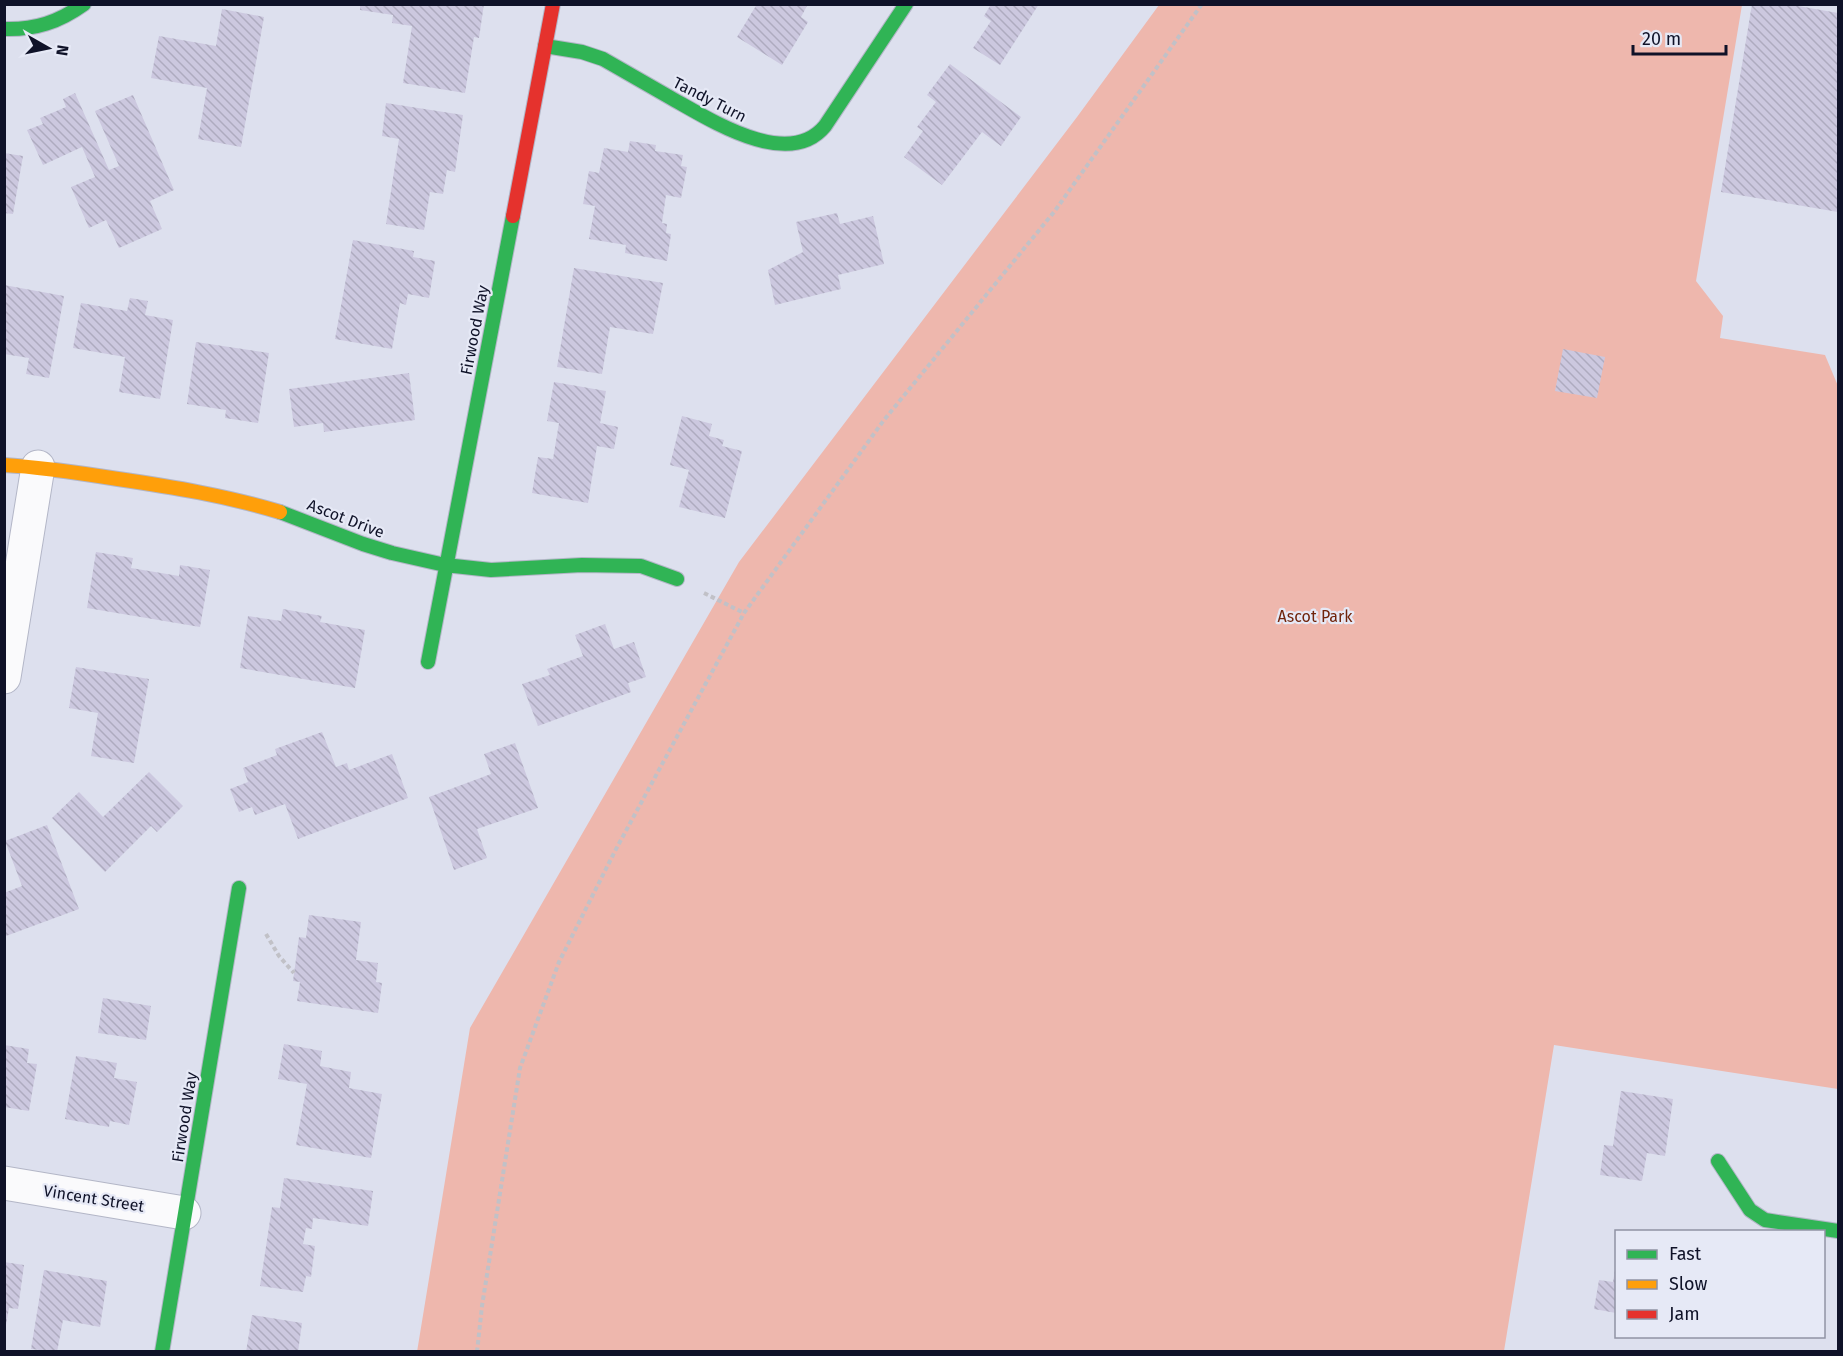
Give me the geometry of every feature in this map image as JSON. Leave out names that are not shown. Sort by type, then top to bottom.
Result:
[{"type":"street","points":[[4,29],[38,28],[62,20],[84,4]]},
{"type":"street","name":"Firwood Way","points":[[428,662],[554,4]]},
{"type":"street","name":"Tandy Turn","points":[[545,46],[582,52],[603,59],[737,133],[772,142],[791,143],[807,140],[820,131],[906,4]]},
{"type":"street","name":"Ascot Drive","points":[[4,465],[38,467],[240,500],[291,515],[363,544],[445,565],[491,570],[641,566],[677,579]]},
{"type":"street","points":[[4,677],[38,467]]},
{"type":"street","name":"Firwood Way","points":[[162,1352],[239,888]]},
{"type":"street","points":[[1718,1161],[1750,1210],[1757,1216],[1765,1220],[1839,1231]]},
{"type":"street","name":"Vincent Street","points":[[4,1183],[184,1213]]},
{"type":"path","points":[[477,1352],[482,1306],[520,1068],[559,962],[615,851],[744,614],[884,420],[1054,212],[1202,4]]},
{"type":"path","points":[[677,579],[744,614]]},
{"type":"path","points":[[265,929],[266,937],[294,973]]},
{"type":"green space","name":"Ascot Park","points":[[1159,5],[1742,5],[1696,281],[1723,316],[1720,338],[1825,355],[1838,386],[1838,1089],[1554,1045],[1504,1351],[417,1352],[470,1028],[739,562],[1077,117]]},
{"type":"building","points":[[360,4],[484,4],[479,38],[474,37],[465,93],[403,83],[412,26],[392,23],[393,15],[360,10]]},
{"type":"building","points":[[757,4],[808,4],[801,17],[808,22],[782,65],[737,37]]},
{"type":"building","points":[[991,4],[1039,4],[1000,65],[973,48],[991,21],[984,16]]},
{"type":"building","points":[[1752,4],[1787,4],[1838,13],[1838,212],[1721,192]]},
{"type":"building","points":[[222,9],[264,17],[241,147],[198,139],[207,88],[151,78],[159,36],[216,46]]},
{"type":"building","points":[[950,64],[1021,117],[1001,146],[982,132],[942,185],[904,157],[923,131],[917,127],[936,102],[927,95]]},
{"type":"building","points":[[75,93],[109,170],[119,166],[95,111],[133,95],[174,190],[150,201],[162,229],[119,248],[106,220],[89,228],[71,187],[95,177],[82,147],[43,165],[27,130],[43,124],[40,118],[66,107],[63,99]]},
{"type":"building","points":[[386,103],[463,115],[455,172],[447,170],[443,194],[430,192],[424,230],[386,224],[399,139],[382,136]]},
{"type":"building","points":[[630,141],[656,145],[655,151],[683,155],[681,166],[687,167],[681,198],[666,195],[662,223],[667,224],[666,233],[671,234],[667,261],[625,253],[626,245],[589,239],[595,206],[583,204],[589,171],[599,173],[604,148],[628,152]]},
{"type":"building","points":[[4,153],[23,156],[13,214],[4,213]]},
{"type":"building","points":[[837,213],[840,224],[873,216],[884,264],[838,275],[841,289],[775,305],[768,270],[803,252],[796,222]]},
{"type":"building","points":[[353,240],[414,251],[413,257],[435,261],[429,298],[408,294],[406,305],[400,303],[392,349],[335,339]]},
{"type":"building","points":[[574,268],[663,283],[653,334],[610,327],[602,374],[557,367]]},
{"type":"building","points":[[4,285],[64,296],[49,378],[26,374],[29,358],[4,354]]},
{"type":"building","points":[[130,298],[148,301],[145,315],[173,320],[160,399],[119,392],[125,357],[73,348],[81,303],[127,311]]},
{"type":"building","points":[[196,342],[269,353],[258,423],[225,418],[226,410],[187,404]]},
{"type":"building","points":[[1563,349],[1605,357],[1597,398],[1555,391]]},
{"type":"building","points":[[409,373],[415,420],[324,432],[323,423],[294,427],[289,389]]},
{"type":"building","points":[[554,382],[606,391],[600,423],[618,427],[614,449],[597,446],[588,503],[532,493],[538,457],[553,459],[559,423],[547,421]]},
{"type":"building","points":[[682,416],[712,424],[709,436],[724,440],[722,446],[742,451],[725,518],[679,507],[689,470],[670,465]]},
{"type":"building","points":[[96,552],[133,558],[131,568],[179,576],[180,565],[210,570],[200,627],[87,608]]},
{"type":"building","points":[[283,609],[322,616],[320,622],[365,630],[355,688],[240,668],[248,616],[281,621]]},
{"type":"building","points":[[605,624],[614,649],[634,642],[646,677],[628,683],[631,692],[538,726],[522,684],[550,675],[547,669],[583,656],[575,635]]},
{"type":"building","points":[[76,667],[149,679],[134,763],[91,756],[98,713],[69,708]]},
{"type":"building","points":[[322,732],[336,767],[347,763],[349,770],[392,754],[408,798],[298,839],[285,804],[255,815],[252,807],[239,812],[230,789],[248,782],[243,768],[277,755],[275,749]]},
{"type":"building","points":[[515,743],[538,808],[477,829],[487,858],[454,870],[429,797],[491,774],[484,754]]},
{"type":"building","points":[[149,772],[183,806],[157,832],[151,826],[105,872],[52,818],[79,792],[103,817]]},
{"type":"building","points":[[47,825],[79,909],[6,936],[4,893],[22,886],[5,841]]},
{"type":"building","points":[[309,915],[361,922],[356,960],[378,963],[376,982],[382,983],[378,1013],[297,1001],[300,982],[293,981],[299,937],[306,938]]},
{"type":"building","points":[[103,998],[151,1006],[146,1040],[98,1033]]},
{"type":"building","points":[[284,1044],[322,1051],[320,1066],[351,1072],[349,1088],[382,1094],[371,1158],[296,1145],[307,1084],[278,1079]]},
{"type":"building","points":[[4,1045],[29,1049],[27,1063],[37,1064],[29,1111],[4,1107]]},
{"type":"building","points":[[76,1056],[117,1063],[114,1078],[137,1082],[129,1125],[110,1121],[109,1127],[65,1119]]},
{"type":"building","points":[[1621,1091],[1673,1099],[1665,1156],[1647,1153],[1642,1181],[1600,1175],[1604,1145],[1613,1146]]},
{"type":"building","points":[[284,1178],[373,1191],[368,1226],[313,1218],[312,1229],[306,1228],[303,1244],[315,1246],[311,1277],[306,1276],[303,1292],[260,1286],[272,1207],[280,1208]]},
{"type":"building","points":[[4,1262],[24,1265],[18,1309],[9,1308],[6,1325]]},
{"type":"building","points":[[44,1270],[107,1281],[100,1327],[63,1320],[57,1352],[31,1349]]},
{"type":"building","points":[[1615,1270],[1615,1313],[1594,1309],[1599,1280],[1613,1282]]},
{"type":"building","points":[[252,1315],[302,1323],[298,1352],[246,1352]]},
{"type":"traffic: fast","points":[[4,29],[46,24],[84,4]]},
{"type":"traffic: fast","points":[[545,46],[582,52],[603,59],[706,118],[748,137],[791,144],[809,139],[825,126],[906,4]]},
{"type":"traffic: fast","points":[[428,662],[513,216]]},
{"type":"traffic: fast","points":[[280,512],[363,544],[445,565],[491,570],[582,565],[641,566],[677,579]]},
{"type":"traffic: fast","points":[[162,1352],[239,888]]},
{"type":"traffic: fast","points":[[1718,1161],[1750,1210],[1765,1220],[1838,1231]]},
{"type":"traffic: slow","points":[[4,465],[61,470],[179,489],[240,501],[280,512]]},
{"type":"traffic: jam","points":[[513,216],[553,4]]}]
